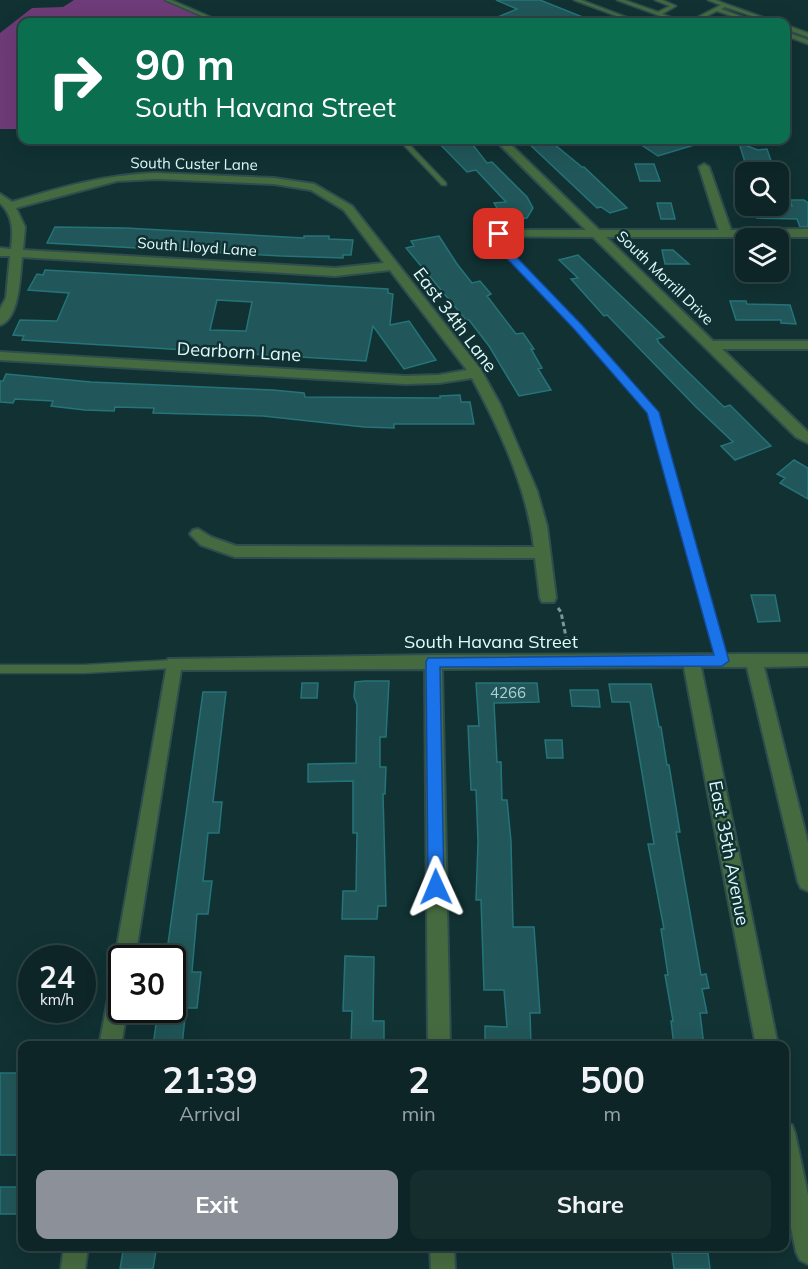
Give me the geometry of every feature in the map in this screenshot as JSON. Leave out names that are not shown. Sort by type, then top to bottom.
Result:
[{"type":"street","name":"South Morrill Drive","points":[[504,144],[801,434],[808,438]]},
{"type":"street","points":[[704,167],[726,232]]},
{"type":"street","name":"South Custer Lane","points":[[10,206],[83,184],[117,178],[156,176],[274,181],[314,187],[348,208],[373,241]]},
{"type":"street","points":[[0,197],[10,206],[19,227],[12,298],[0,321]]},
{"type":"street","points":[[499,234],[808,233]]},
{"type":"street","name":"East 34th Lane","points":[[373,241],[476,373],[514,450],[530,491],[548,598]]},
{"type":"street","name":"South Lloyd Lane","points":[[0,252],[335,272],[391,266]]},
{"type":"street","points":[[711,345],[808,345]]},
{"type":"street","name":"Dearborn Lane","points":[[0,356],[405,380],[439,379],[476,373]]},
{"type":"street","points":[[198,534],[206,541],[235,551],[542,553]]},
{"type":"street","name":"South Havana Street","points":[[174,664],[808,660]]},
{"type":"street","name":"East 35th Avenue","points":[[691,661],[766,1041]]},
{"type":"street","points":[[754,661],[808,882]]},
{"type":"street","points":[[433,662],[439,1041]]},
{"type":"street","points":[[127,945],[174,664]]},
{"type":"street","points":[[111,1041],[114,1023]]},
{"type":"street","points":[[789,1158],[808,1252]]},
{"type":"street","points":[[73,1269],[75,1251]]},
{"type":"street","points":[[442,1251],[442,1269]]},
{"type":"lane","points":[[168,0],[210,18]]},
{"type":"lane","points":[[576,0],[625,18]]},
{"type":"lane","points":[[619,0],[669,18]]},
{"type":"lane","points":[[657,0],[674,6],[658,14]]},
{"type":"lane","points":[[710,0],[761,18]]},
{"type":"lane","points":[[701,18],[725,5]]},
{"type":"lane","points":[[718,10],[741,18]]},
{"type":"lane","points":[[790,28],[808,35]]},
{"type":"lane","points":[[790,35],[808,42]]},
{"type":"lane","points":[[406,144],[444,184]]},
{"type":"lane","points":[[499,234],[496,239],[497,243],[578,327],[653,412],[722,661]]},
{"type":"lane","points":[[0,669],[84,669],[174,664]]},
{"type":"path","points":[[548,598],[561,612],[568,648],[566,661]]},
{"type":"shaded area","points":[[74,0],[165,0],[207,18],[19,18],[32,8],[63,7]]},
{"type":"shaded area","points":[[18,19],[18,129],[0,129],[0,33]]},
{"type":"building","points":[[496,0],[540,0],[585,18],[496,18],[517,9]]},
{"type":"building","points":[[440,144],[472,144],[487,163],[492,162],[527,197],[533,208],[527,218],[504,220],[494,203],[506,202],[476,170],[467,172]]},
{"type":"building","points":[[529,144],[554,144],[584,167],[627,208],[610,213],[601,207],[597,208]]},
{"type":"building","points":[[640,144],[698,144],[658,156]]},
{"type":"building","points":[[739,144],[758,150],[767,149],[772,162],[745,162]]},
{"type":"building","points":[[635,164],[654,164],[660,181],[640,181]]},
{"type":"building","points":[[790,200],[804,200],[808,203],[808,227],[800,227],[797,219],[757,218],[757,216],[789,216],[789,206],[792,206]]},
{"type":"building","points":[[657,203],[671,203],[675,219],[661,219]]},
{"type":"building","points":[[55,227],[126,228],[304,238],[304,236],[329,236],[329,239],[353,240],[351,255],[343,255],[343,258],[281,256],[47,243]]},
{"type":"building","points":[[439,236],[472,283],[480,281],[491,294],[487,296],[516,334],[523,333],[534,349],[531,349],[542,368],[538,369],[551,390],[519,396],[489,346],[406,248],[414,246],[411,241]]},
{"type":"building","points":[[662,250],[673,250],[689,264],[665,264]]},
{"type":"building","points":[[578,255],[664,337],[657,339],[659,343],[682,366],[724,407],[730,405],[771,446],[735,460],[721,446],[733,442],[607,315],[604,316],[571,279],[578,278],[559,260]]},
{"type":"building","points":[[45,270],[388,289],[388,293],[393,294],[390,325],[409,321],[436,360],[404,369],[373,326],[366,361],[22,340],[24,336],[13,335],[20,320],[57,321],[69,293],[28,290],[37,274],[43,275]],"holes":[[[217,300],[252,302],[246,331],[210,330]]]},
{"type":"building","points":[[730,301],[746,301],[747,304],[790,305],[796,324],[781,323],[781,320],[736,320]]},
{"type":"building","points":[[6,374],[91,382],[273,390],[304,393],[305,397],[440,398],[440,396],[460,395],[461,402],[470,402],[474,424],[394,424],[394,428],[364,427],[263,416],[153,413],[154,408],[115,407],[114,411],[85,410],[51,406],[53,401],[15,399],[13,403],[0,402],[0,381],[3,381]]},
{"type":"building","points":[[794,460],[808,468],[808,499],[780,483],[785,478],[777,474]]},
{"type":"building","points":[[751,595],[775,595],[780,621],[758,622]]},
{"type":"building","points":[[389,681],[386,737],[380,737],[380,767],[386,767],[385,794],[383,794],[386,906],[378,906],[377,919],[342,919],[343,891],[356,891],[357,833],[353,833],[353,781],[308,782],[308,764],[356,763],[355,682]]},
{"type":"building","points":[[302,683],[318,683],[317,698],[301,698]]},
{"type":"building","points":[[476,683],[537,683],[539,702],[494,703],[497,762],[501,762],[502,800],[507,800],[511,841],[513,927],[534,927],[540,1013],[530,1013],[531,1041],[485,1041],[485,1026],[507,1027],[504,990],[484,990],[481,900],[476,900],[478,841],[476,790],[471,790],[468,726],[479,726]]},
{"type":"building","points":[[609,684],[651,684],[667,765],[669,765],[680,832],[676,832],[701,975],[706,974],[709,988],[702,989],[707,1013],[700,1013],[703,1041],[673,1041],[671,1021],[673,1021],[665,975],[668,975],[661,929],[664,929],[648,844],[654,844],[630,702],[612,702]]},
{"type":"building","points":[[570,690],[598,690],[600,707],[572,706]]},
{"type":"building","points":[[203,692],[226,692],[213,802],[222,802],[219,833],[208,833],[203,881],[212,881],[208,914],[197,914],[192,972],[201,972],[197,1008],[186,1008],[186,945],[168,945]]},
{"type":"building","points":[[545,740],[562,740],[563,758],[547,758]]},
{"type":"building","points":[[345,956],[374,957],[373,1021],[384,1021],[384,1041],[351,1041],[352,1011],[343,1011]]},
{"type":"building","points":[[156,1023],[184,1023],[183,1041],[154,1041]]},
{"type":"building","points":[[0,1073],[18,1073],[18,1155],[0,1155]]},
{"type":"building","points":[[0,1187],[18,1187],[18,1214],[0,1214]]},
{"type":"building","points":[[123,1251],[156,1251],[153,1269],[120,1269]]},
{"type":"building","points":[[672,1253],[708,1253],[710,1269],[674,1269]]},
{"type":"route","points":[[436,887],[433,662],[722,661],[653,412],[578,327],[497,243],[496,239],[499,234]]}]
